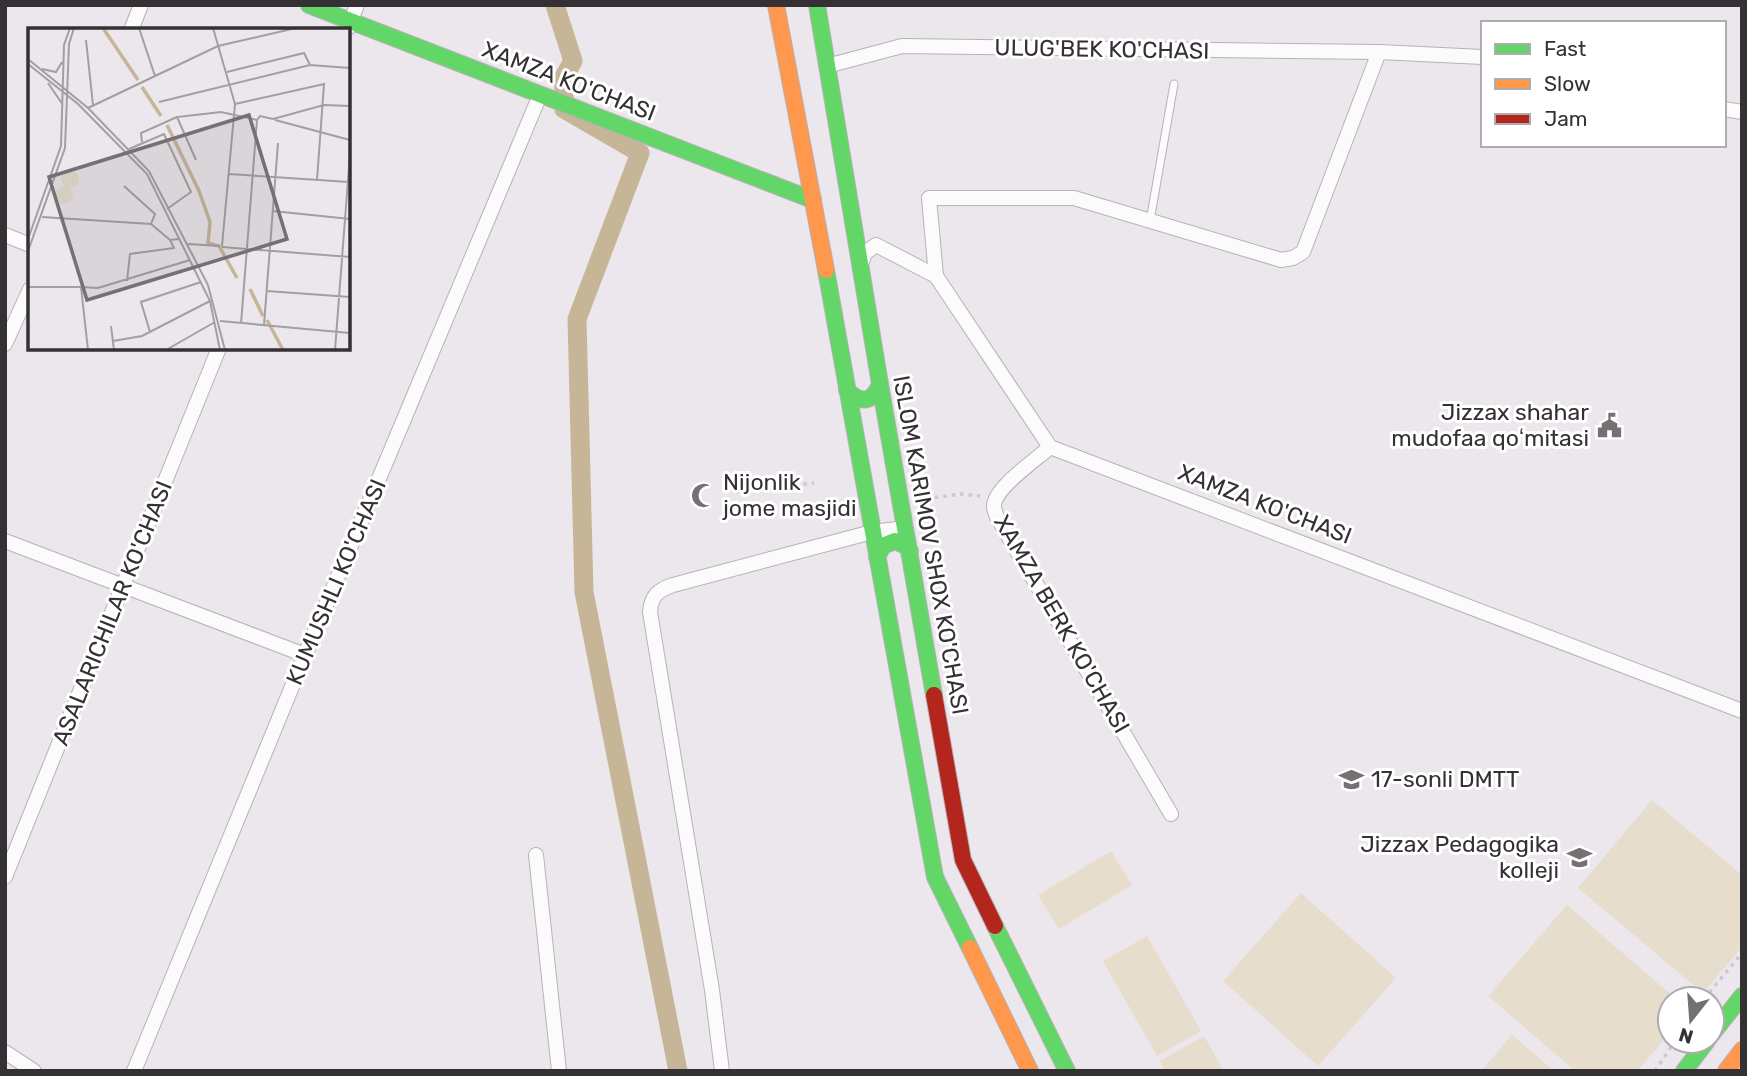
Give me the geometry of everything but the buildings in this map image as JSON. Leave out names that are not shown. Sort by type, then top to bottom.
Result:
[{"type":"main road","name":"XAMZA KO'CHASI","points":[[309,5],[349,26],[556,100],[813,200]]},
{"type":"main road","points":[[776,5],[935,877],[1030,1071]]},
{"type":"main road","name":"ISLOM KARIMOV SHOX KO'CHASI","points":[[817,5],[963,860],[1067,1071]]},
{"type":"main road","points":[[847,390],[853,397],[866,400],[873,397],[880,384]]},
{"type":"main road","points":[[877,557],[883,545],[895,541],[910,551]]},
{"type":"main road","points":[[1726,1016],[1742,996]]},
{"type":"main road","points":[[1726,1071],[1742,1050]]},
{"type":"main road","points":[[1684,1071],[1696,1055]]},
{"type":"street","points":[[132,28],[141,5]]},
{"type":"street","points":[[349,26],[357,5]]},
{"type":"street","name":"ULUG'BEK KO'CHASI","points":[[827,66],[902,46],[1379,52],[1481,57]]},
{"type":"street","points":[[1050,447],[936,276],[929,198],[1074,198],[1281,260],[1293,258],[1303,252],[1379,52]]},
{"type":"street","name":"KUMUSHLI KO'CHASI","points":[[134,1071],[305,655],[556,100]]},
{"type":"street","points":[[5,235],[28,244]]},
{"type":"street","points":[[861,264],[865,253],[876,245],[936,276]]},
{"type":"street","points":[[5,344],[28,293]]},
{"type":"street","name":"ASALARICHILAR KO'CHASI","points":[[5,877],[218,350]]},
{"type":"street","name":"XAMZA BERK KO'CHASI","points":[[1050,447],[1002,489],[996,497],[994,507],[997,517],[1171,814]]},
{"type":"street","name":"XAMZA KO'CHASI","points":[[1050,447],[1742,711]]},
{"type":"street","points":[[722,1071],[712,990],[650,603],[661,589],[673,585],[872,532],[906,528]]},
{"type":"street","points":[[5,541],[305,655]]},
{"type":"street","points":[[536,855],[559,1071]]},
{"type":"street","points":[[5,1052],[34,1071]]},
{"type":"lane","points":[[1150,221],[1174,84]]},
{"type":"path","points":[[736,492],[814,483]]},
{"type":"path","points":[[901,502],[960,494],[996,497]]},
{"type":"path","points":[[1716,985],[1742,953]]},
{"type":"path","points":[[1655,1071],[1666,1055]]},
{"type":"shaded area","points":[[1652,800],[1742,875],[1742,947],[1710,985],[1693,985],[1578,888]]},
{"type":"shaded area","points":[[1111,851],[1132,885],[1059,929],[1038,895]]},
{"type":"shaded area","points":[[1301,893],[1396,978],[1318,1066],[1223,981]]},
{"type":"shaded area","points":[[1567,905],[1660,985],[1656,985],[1656,1049],[1637,1071],[1575,1071],[1488,996]]},
{"type":"shaded area","points":[[1147,936],[1201,1031],[1157,1056],[1103,961]]},
{"type":"shaded area","points":[[1512,1035],[1554,1071],[1481,1071]]},
{"type":"shaded area","points":[[1204,1036],[1224,1071],[1165,1071],[1160,1061]]},
{"type":"waterway","points":[[555,5],[573,61],[564,77],[564,109],[640,153],[577,319],[584,592],[678,1071]]},
{"type":"traffic: fast","points":[[309,5],[813,200]]},
{"type":"traffic: fast","points":[[817,5],[934,695]]},
{"type":"traffic: fast","points":[[826,270],[935,877],[970,948]]},
{"type":"traffic: fast","points":[[847,390],[857,398],[866,399],[873,395],[880,384]]},
{"type":"traffic: fast","points":[[877,557],[883,546],[895,541],[910,551]]},
{"type":"traffic: fast","points":[[995,926],[1067,1071]]},
{"type":"traffic: fast","points":[[1726,1016],[1742,996]]},
{"type":"traffic: fast","points":[[1684,1071],[1696,1055]]},
{"type":"traffic: slow","points":[[776,5],[826,270]]},
{"type":"traffic: slow","points":[[970,948],[1030,1071]]},
{"type":"traffic: slow","points":[[1726,1071],[1742,1050]]},
{"type":"traffic: jam","points":[[934,695],[963,860],[995,926]]},
{"type":"place","name":"Jizzax shahar mudofaa qoʻmitasi","points":[[1609,425]]},
{"type":"place","name":"Nijonlik jome masjidi","points":[[703,495]]},
{"type":"place","name":"17-sonli DMTT","points":[[1351,779]]},
{"type":"place","name":"Jizzax Pedagogika kolleji","points":[[1579,857]]}]
